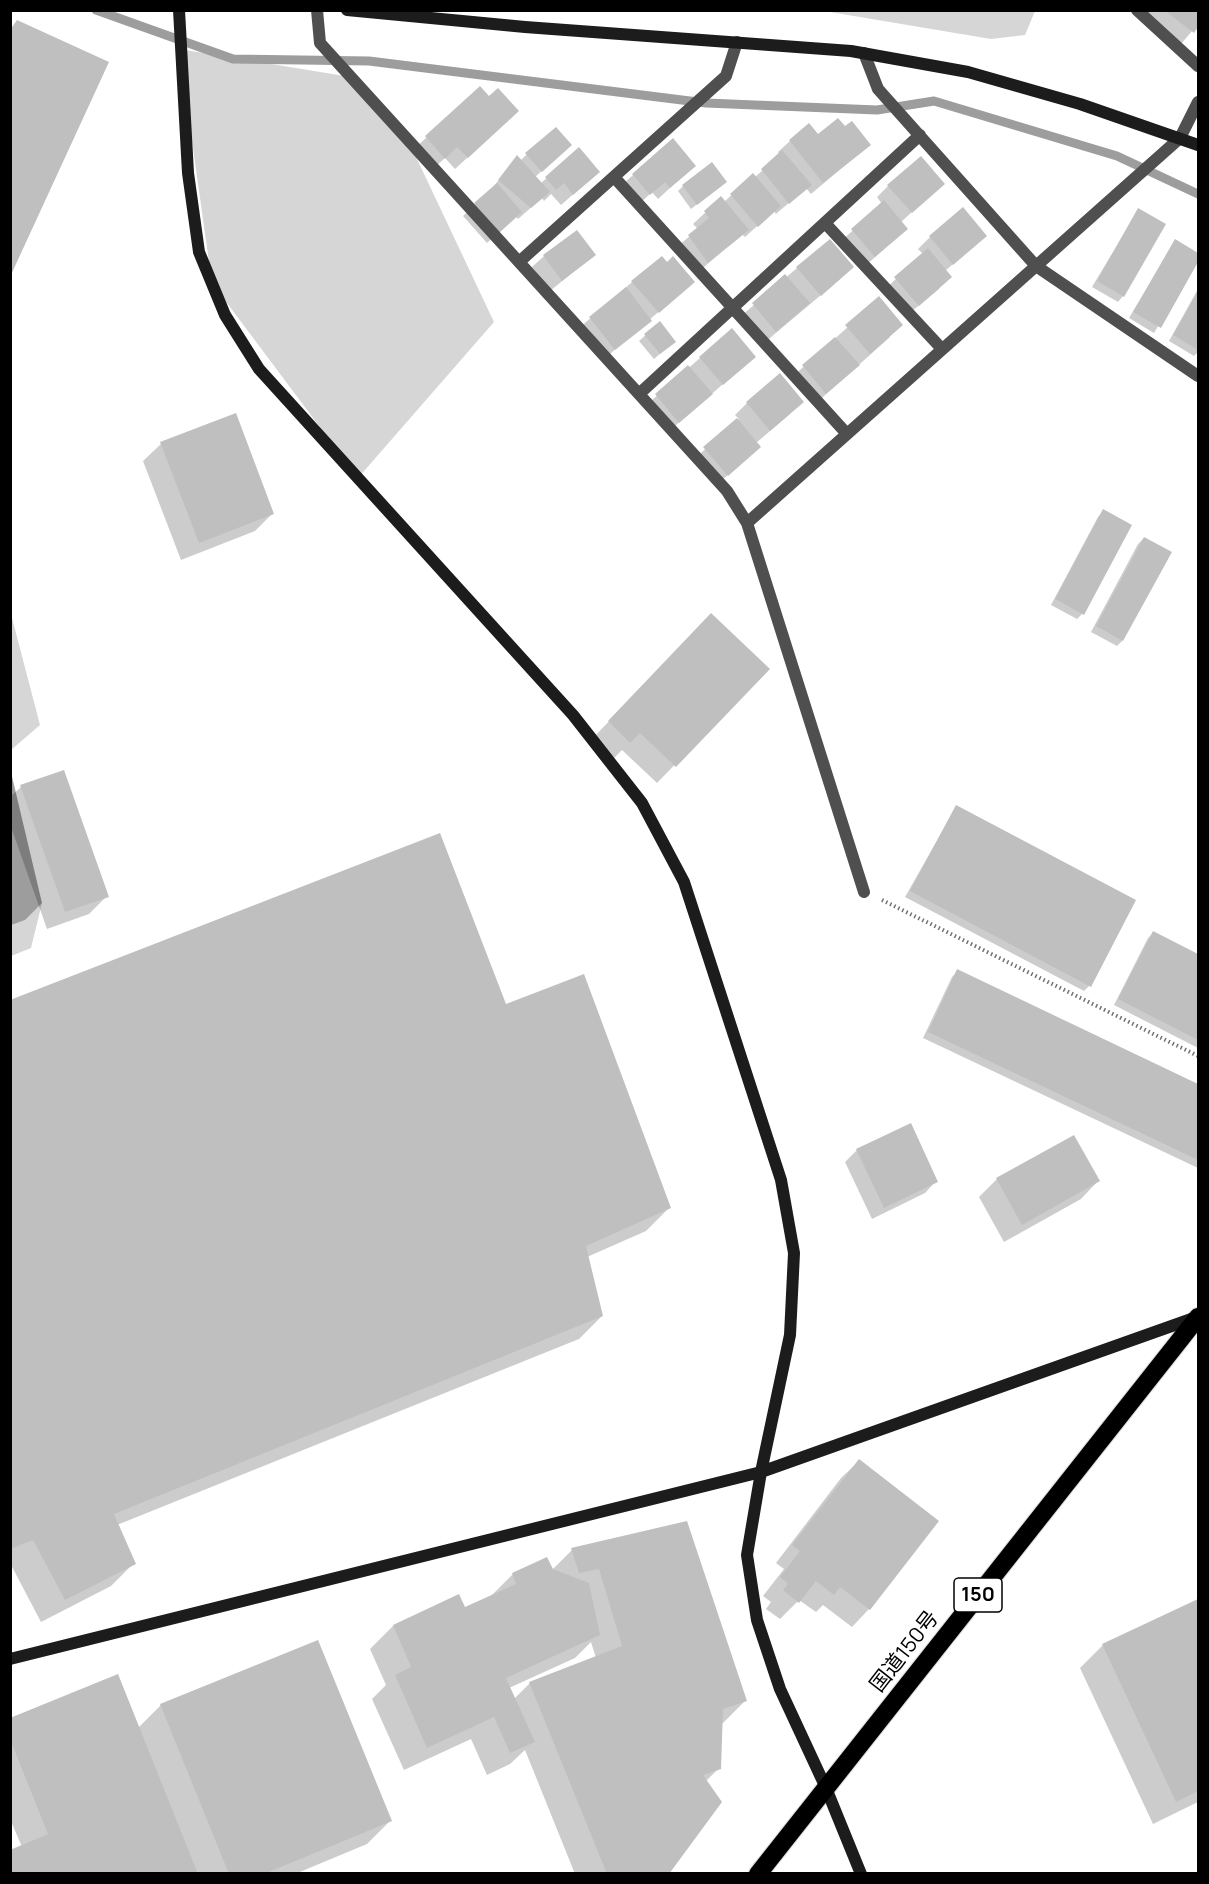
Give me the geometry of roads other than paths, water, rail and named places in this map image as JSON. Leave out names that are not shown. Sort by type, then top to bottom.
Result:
[{"type":"highway","name":"国道150号","points":[[758,1874],[1198,1317]]},
{"type":"street","points":[[179,10],[188,174],[199,252],[225,315],[259,369],[573,715],[642,803],[684,882],[781,1180],[794,1253],[790,1335],[761,1472],[747,1555],[757,1620],[780,1689],[826,1788],[861,1874]]},
{"type":"street","points":[[317,10],[320,43],[727,491],[747,523],[864,892]]},
{"type":"street","points":[[347,10],[525,27],[864,53],[968,72],[1080,104],[1198,145]]},
{"type":"street","points":[[1137,10],[1198,66]]},
{"type":"street","points":[[519,262],[726,76],[737,42]]},
{"type":"street","points":[[864,53],[878,89],[1036,266],[1198,376]]},
{"type":"street","points":[[747,523],[1180,138],[1198,102]]},
{"type":"street","points":[[639,394],[920,135]]},
{"type":"street","points":[[614,177],[847,434]]},
{"type":"street","points":[[825,223],[942,349]]},
{"type":"street","points":[[10,1659],[761,1472],[1198,1317]]},
{"type":"waterway","points":[[96,10],[233,59],[369,61],[706,103],[877,110],[934,101],[1117,156],[1198,194]]}]
